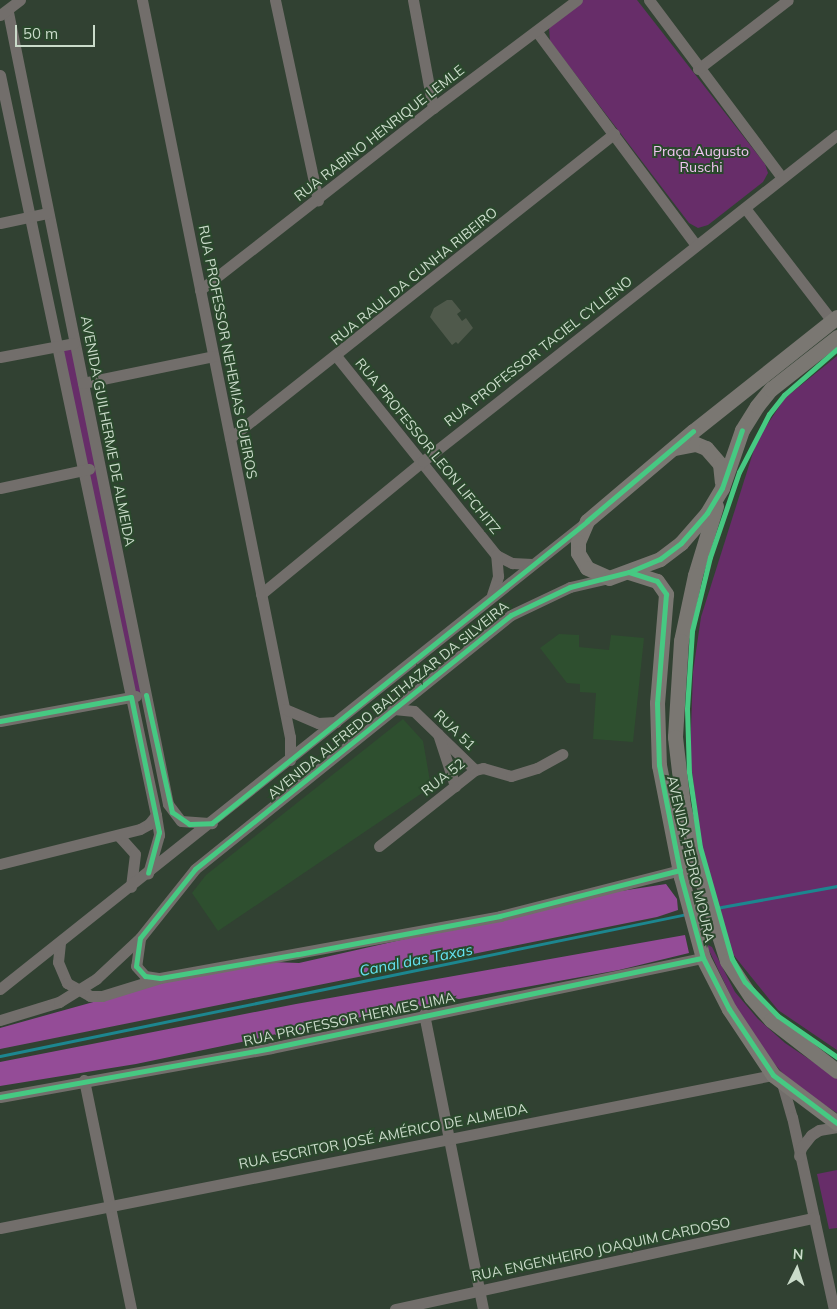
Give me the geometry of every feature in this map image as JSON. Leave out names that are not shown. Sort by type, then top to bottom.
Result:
[{"type":"main road","name":"AVENIDA ALFREDO BALTHAZAR DA SILVEIRA","points":[[587,521],[834,319]]},
{"type":"main road","name":"AVENIDA ALFREDO BALTHAZAR DA SILVEIRA","points":[[610,578],[660,559],[681,543],[707,513],[722,488],[742,430],[757,406],[783,380],[837,337]]},
{"type":"main road","points":[[675,448],[696,444],[714,455],[720,464],[722,488]]},
{"type":"main road","name":"AVENIDA PEDRO MOURA","points":[[722,488],[695,575],[677,682],[675,737],[679,788],[698,869],[718,937],[741,983],[771,1020],[837,1071]]},
{"type":"main road","points":[[587,521],[578,542],[581,559],[596,574],[610,578]]},
{"type":"main road","name":"AVENIDA PEDRO MOURA","points":[[629,572],[656,581],[666,594],[656,726],[662,783],[680,874],[703,958],[729,1009],[777,1079],[837,1125]]},
{"type":"street","points":[[4,13],[20,0]]},
{"type":"street","name":"RUA PROFESSOR NEHEMIAS GUEIROS","points":[[142,0],[284,709],[291,747],[290,760]]},
{"type":"street","points":[[275,0],[318,200]]},
{"type":"street","points":[[413,0],[433,108]]},
{"type":"street","name":"RUA RABINO HENRIQUE LEMLE","points":[[200,290],[318,200],[433,108],[537,32],[577,0]]},
{"type":"street","points":[[649,0],[698,70],[782,178]]},
{"type":"street","points":[[698,70],[788,0]]},
{"type":"street","name":"AVENIDA GUILHERME DE ALMEIDA","points":[[4,13],[48,213],[146,695],[172,812],[181,821],[189,824],[212,823]]},
{"type":"street","points":[[537,32],[696,245]]},
{"type":"street","points":[[0,75],[156,815],[159,835],[148,873]]},
{"type":"street","name":"RUA RAUL DA CUNHA RIBEIRO","points":[[230,438],[337,357],[614,134]]},
{"type":"street","name":"RUA PROFESSOR TACIEL CYLLENO","points":[[261,594],[423,461],[837,134]]},
{"type":"street","points":[[745,208],[834,319]]},
{"type":"street","points":[[0,223],[48,213]]},
{"type":"street","points":[[0,357],[74,343]]},
{"type":"street","points":[[82,383],[213,356]]},
{"type":"street","name":"RUA PROFESSOR LEON LIFCHITZ","points":[[337,357],[423,461],[496,555],[512,563],[532,564]]},
{"type":"street","points":[[0,488],[100,467]]},
{"type":"street","name":"AVENIDA ALFREDO BALTHAZAR DA SILVEIRA","points":[[0,989],[212,823],[492,595],[587,521]]},
{"type":"street","name":"RUA PROFESSOR LEON LIFCHITZ","points":[[492,595],[498,576],[496,555]]},
{"type":"street","name":"AVENIDA ALFREDO BALTHAZAR DA SILVEIRA","points":[[0,1020],[59,1002],[80,992],[140,938],[195,868],[526,605],[570,587],[610,578]]},
{"type":"street","name":"RUA 51","points":[[414,711],[418,690]]},
{"type":"street","points":[[0,720],[146,695]]},
{"type":"street","points":[[284,709],[318,723],[336,722]]},
{"type":"street","name":"RUA 51","points":[[394,709],[414,711],[475,770]]},
{"type":"street","points":[[437,733],[455,786]]},
{"type":"street","name":"RUA 52","points":[[379,846],[475,770],[483,768],[511,776],[537,768],[562,754]]},
{"type":"street","points":[[0,864],[118,836],[147,826],[156,815]]},
{"type":"street","points":[[118,836],[136,854],[131,887]]},
{"type":"street","points":[[60,943],[58,962],[63,978],[80,992],[102,996],[160,978],[500,916],[680,874]]},
{"type":"street","points":[[140,938],[136,966],[145,976],[160,978]]},
{"type":"street","name":"RUA PROFESSOR HERMES LIMA","points":[[0,1097],[84,1080],[272,1048],[424,1014],[703,958]]},
{"type":"street","points":[[424,1014],[483,1309]]},
{"type":"street","points":[[777,1079],[792,1117],[799,1158],[834,1309]]},
{"type":"street","name":"RUA ESCRITOR JOSÉ AMÉRICO DE ALMEIDA","points":[[0,1228],[450,1137],[777,1079]]},
{"type":"street","points":[[84,1080],[108,1206],[131,1309]]},
{"type":"street","points":[[799,1158],[801,1148],[812,1135],[819,1130],[837,1125]]},
{"type":"street","name":"RUA ENGENHEIRO JOAQUIM CARDOSO","points":[[394,1309],[814,1218]]},
{"type":"shaded area","points":[[559,634],[579,635],[579,647],[609,650],[611,635],[644,638],[633,742],[593,739],[596,693],[580,692],[580,684],[567,683],[540,648]]},
{"type":"shaded area","points":[[403,719],[423,741],[431,787],[218,931],[192,893],[206,875]]},
{"type":"shaded area","points":[[666,884],[677,899],[678,910],[657,917],[0,1049],[0,1028],[158,984],[271,962],[299,963],[608,893]]},
{"type":"shaded area","points":[[685,935],[689,953],[619,970],[366,1016],[136,1064],[0,1086],[0,1062],[296,1004]]},
{"type":"green space","name":"Praça Augusto Ruschi","points":[[580,0],[637,0],[765,164],[768,173],[763,182],[708,225],[698,228],[689,223],[550,41],[549,27]]},
{"type":"green space","points":[[74,343],[149,694],[132,698],[57,347]]},
{"type":"green space","points":[[837,356],[837,1050],[778,1010],[732,953],[705,869],[690,757],[693,672],[701,617],[757,440],[785,398]]},
{"type":"green space","points":[[706,944],[712,947],[735,992],[758,1019],[785,1043],[837,1078],[837,1113],[791,1083],[749,1034]]},
{"type":"green space","points":[[837,1170],[837,1228],[829,1229],[817,1174]]},
{"type":"building","points":[[447,300],[452,300],[461,311],[457,314],[462,321],[466,318],[473,328],[458,344],[456,342],[452,345],[430,317],[434,308]]},
{"type":"waterway","name":"Canal das Taxas","points":[[716,908],[837,886]]},
{"type":"waterway","name":"Canal das Taxas","points":[[0,1056],[687,914]]},
{"type":"cycle path","points":[[837,349],[784,395],[769,414],[739,472],[710,557],[692,631],[687,709],[689,772],[700,847],[732,959],[745,982],[778,1016],[837,1057]]},
{"type":"cycle path","points":[[680,870],[500,916],[298,954],[160,978],[145,976],[136,966],[140,938],[195,869],[511,615],[570,587],[629,572],[660,559],[681,543],[707,513],[722,488],[742,430]]},
{"type":"cycle path","points":[[146,695],[172,812],[189,824],[212,823],[587,521],[693,431]]},
{"type":"cycle path","points":[[629,572],[657,581],[666,594],[657,703],[659,765],[681,877],[703,958],[729,1009],[773,1075],[837,1123]]},
{"type":"cycle path","points":[[0,721],[131,697],[159,832],[148,873]]},
{"type":"cycle path","points":[[0,1097],[271,1048],[703,958]]}]
